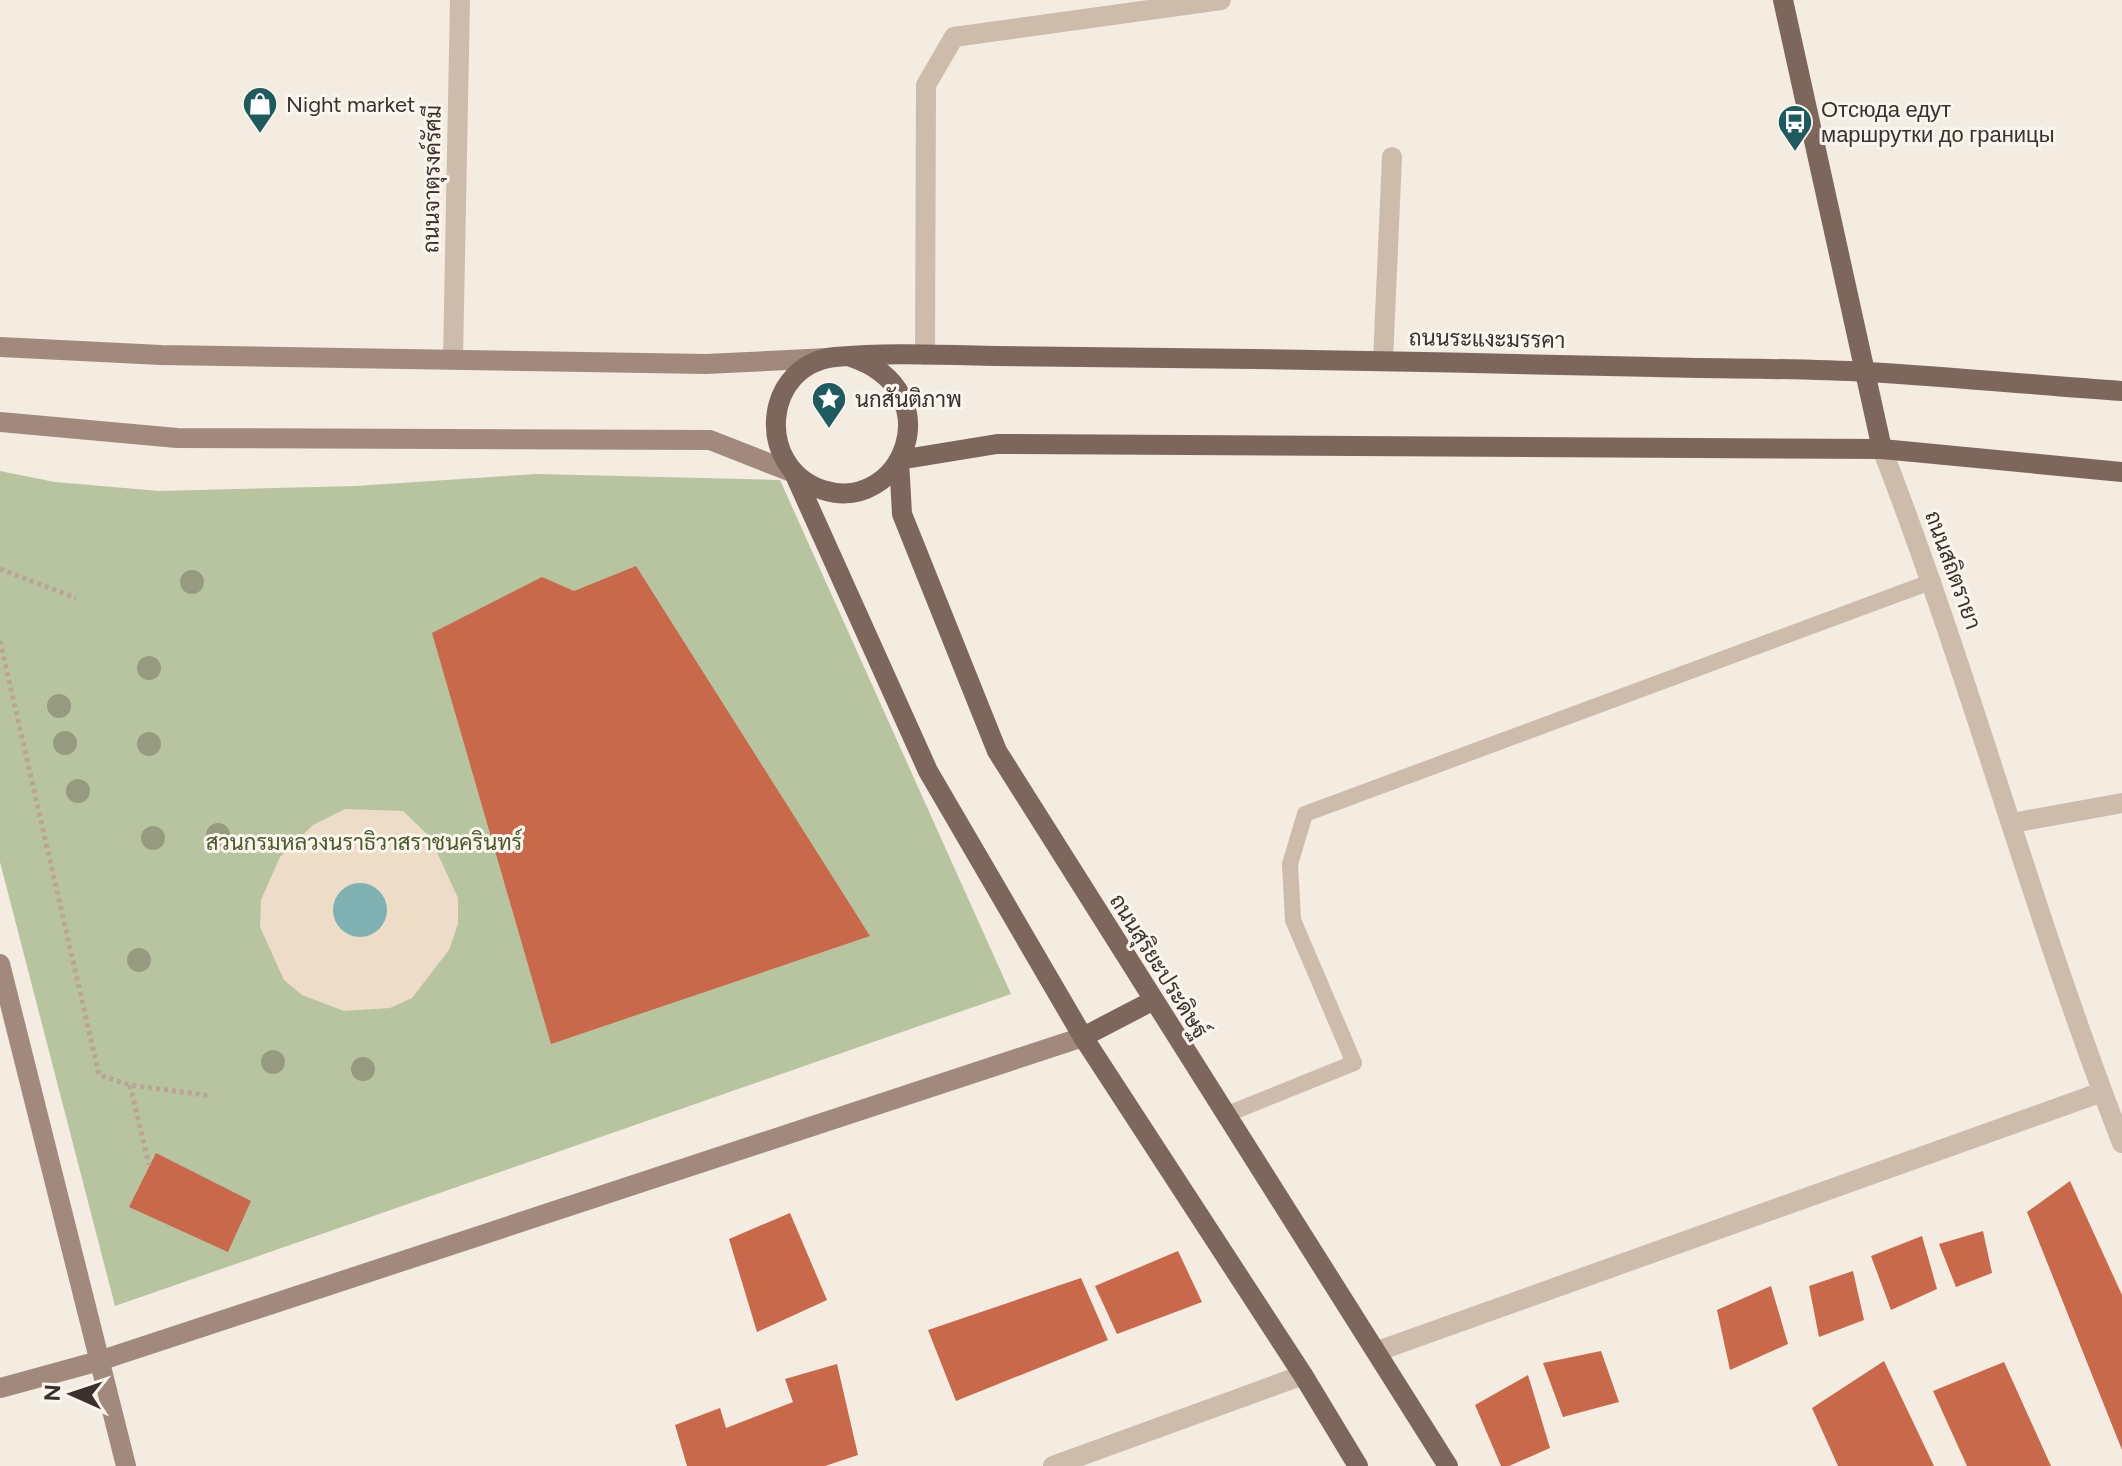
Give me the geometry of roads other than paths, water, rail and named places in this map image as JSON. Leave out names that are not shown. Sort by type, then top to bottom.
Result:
[{"type":"main road","name":"ถนนสถิตรายา","points":[[1783,0],[1882,449]]},
{"type":"main road","name":"ถนนระแงะมรรคา","points":[[841,357],[925,355],[1383,361],[1865,372],[2122,391]]},
{"type":"main road","points":[[794,473],[810,485],[829,492],[850,492],[869,487],[886,476],[899,460],[907,439],[909,417],[903,396],[889,377],[872,364],[841,357],[812,363],[795,376],[781,393],[775,414],[774,435],[781,456],[794,473],[928,771],[1083,1037],[1303,1375],[1358,1466]]},
{"type":"main road","points":[[899,460],[997,444],[1882,449],[2122,472]]},
{"type":"main road","name":"ถนนสุริยะประดิษฐ์","points":[[899,460],[902,514],[997,751],[1448,1466]]},
{"type":"main road","points":[[1083,1037],[1152,1001]]},
{"type":"street","name":"ถนนจาตุรงค์รัศมี","points":[[453,359],[460,0]]},
{"type":"street","points":[[925,355],[926,85],[954,37],[1221,0]]},
{"type":"street","points":[[1383,361],[1392,157]]},
{"type":"street","points":[[0,347],[161,355],[706,364],[841,357]]},
{"type":"street","points":[[0,422],[177,438],[710,440],[794,473]]},
{"type":"street","name":"ถนนสถิตรายา","points":[[1882,449],[1933,581],[2102,1092],[2122,1143]]},
{"type":"street","points":[[2012,823],[2122,803]]},
{"type":"street","points":[[0,964],[4,997],[126,1466]]},
{"type":"street","points":[[0,1388],[99,1361],[1083,1037]]},
{"type":"street","points":[[1378,1351],[2102,1092]]},
{"type":"street","points":[[1053,1466],[1303,1375]]},
{"type":"lane","points":[[1225,1115],[1354,1063],[1293,920],[1290,864],[1305,814],[1933,581]]},
{"type":"water","points":[[360,883],[379,891],[387,910],[379,929],[360,937],[341,929],[333,910],[341,891]]},
{"type":"place","name":"Night market","points":[[260,135]]},
{"type":"place","name":"Отсюда едут маршрутки до границы","points":[[1795,153]]},
{"type":"place","name":"นกสันติภาพ","points":[[829,430]]},
{"type":"park label","name":"สวนกรมหลวงนราธิวาสราชนครินทร์","points":[[364,842]]}]
